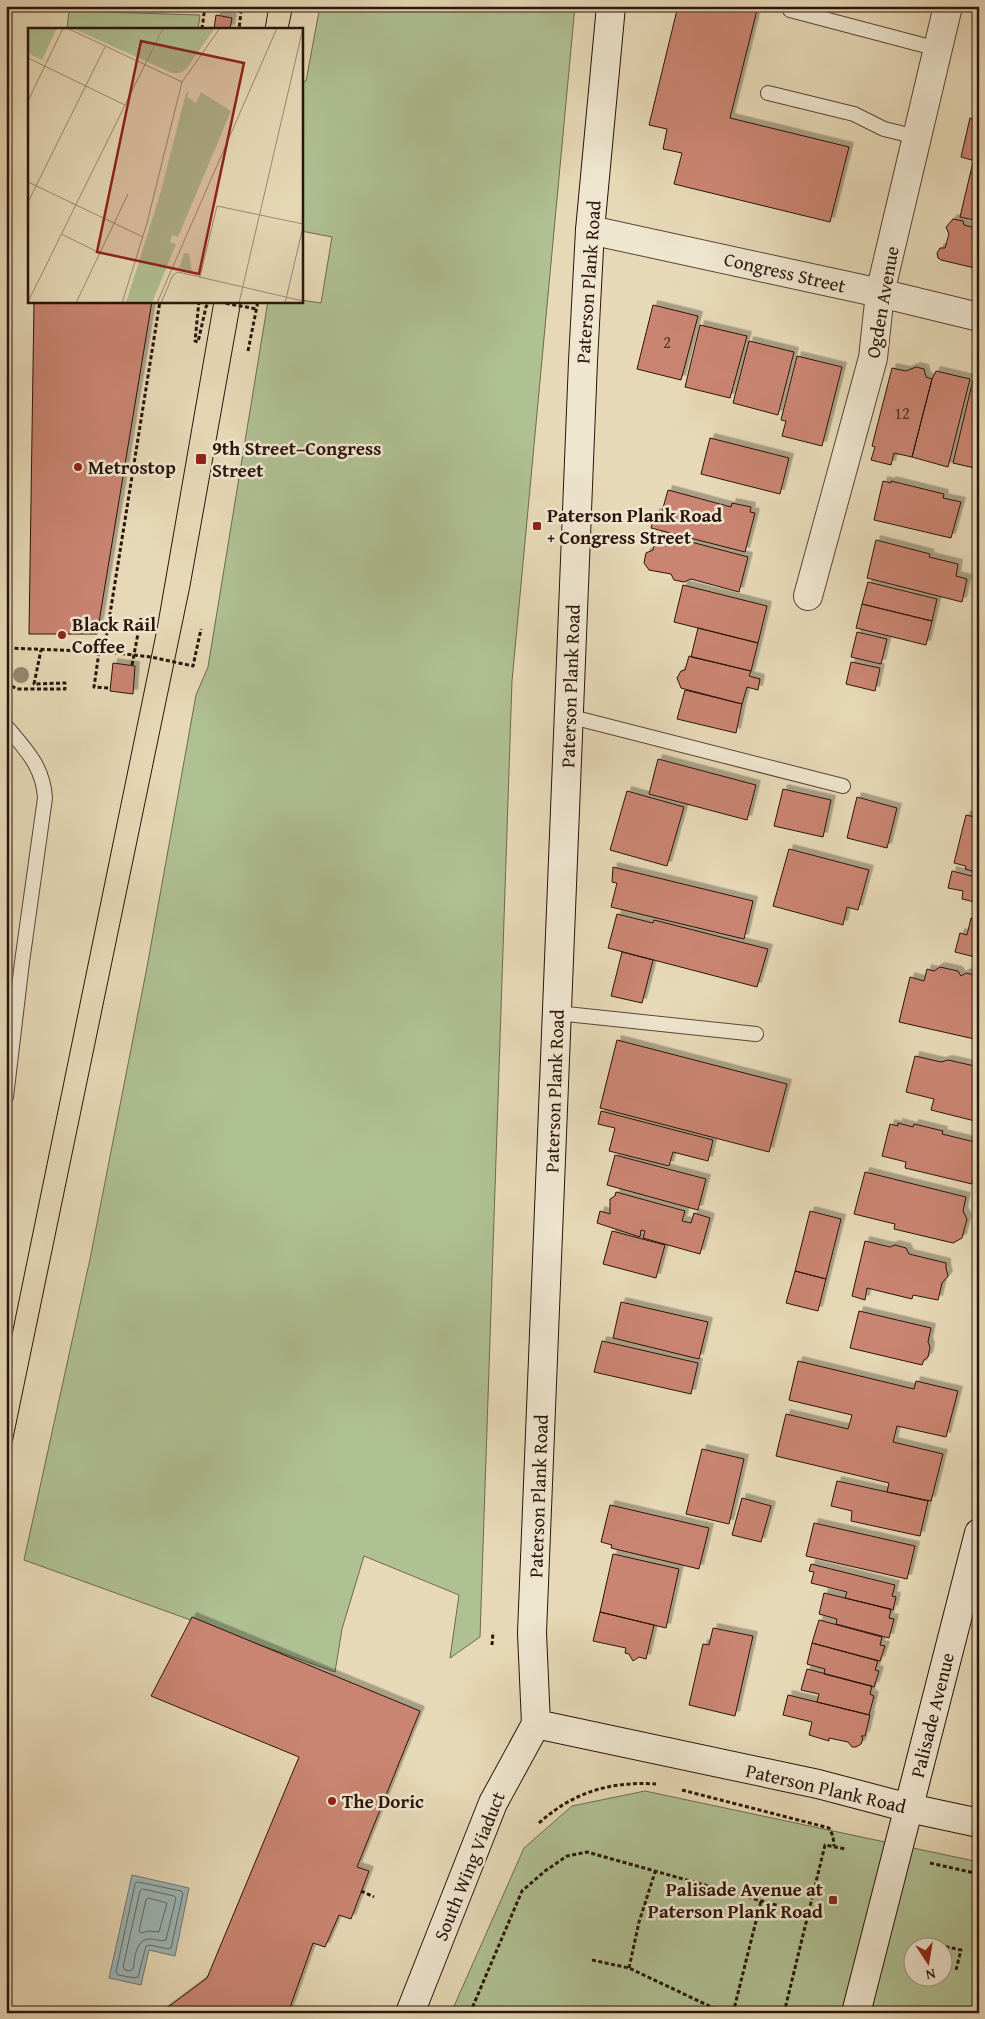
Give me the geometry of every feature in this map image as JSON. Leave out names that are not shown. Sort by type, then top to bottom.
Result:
[{"type":"main road","name":"Paterson Plank Road","points":[[611,6],[590,230],[582,361],[532,1633],[536,1724],[818,1784],[909,1808],[979,1823]]},
{"type":"main road","name":"Ogden Avenue","points":[[808,596],[873,358],[880,294],[948,6]]},
{"type":"main road","name":"Congress Street","points":[[590,230],[979,317]]},
{"type":"main road","name":"Palisade Avenue","points":[[856,2013],[979,1533]]},
{"type":"main road","name":"South Wing Viaduct","points":[[410,2013],[493,1803],[536,1724]]},
{"type":"lane","points":[[790,10],[938,49]]},
{"type":"lane","points":[[768,93],[854,114],[884,129],[917,137]]},
{"type":"lane","points":[[568,716],[843,786]]},
{"type":"lane","points":[[6,726],[39,769],[44,782],[45,798],[22,962],[6,1097]]},
{"type":"lane","points":[[557,1013],[756,1034]]},
{"type":"path","points":[[202,28],[205,6]]},
{"type":"path","points":[[220,6],[241,12],[239,28]]},
{"type":"path","points":[[108,652],[106,640],[160,302]]},
{"type":"path","points":[[199,302],[195,341],[198,342],[208,302]]},
{"type":"path","points":[[219,302],[257,309]]},
{"type":"path","points":[[248,351],[258,302]]},
{"type":"path","points":[[132,665],[141,618]]},
{"type":"path","points":[[8,648],[108,652],[193,666],[201,629]]},
{"type":"path","points":[[6,683],[17,689],[65,689],[65,684],[34,684],[41,650]]},
{"type":"path","points":[[99,652],[94,687],[110,688]]},
{"type":"path","points":[[492,1645],[493,1632]]},
{"type":"path","points":[[539,1823],[550,1813],[579,1795],[617,1784],[660,1785]]},
{"type":"path","points":[[679,1789],[829,1828],[833,1836],[834,1846]]},
{"type":"path","points":[[784,2013],[825,1844],[846,1849]]},
{"type":"path","points":[[470,2013],[522,1891],[545,1871],[567,1856],[587,1852],[808,1914]]},
{"type":"path","points":[[930,1863],[979,1874]]},
{"type":"path","points":[[629,1968],[639,1922],[655,1872]]},
{"type":"path","points":[[361,1891],[374,1897]]},
{"type":"path","points":[[733,2013],[761,1901]]},
{"type":"path","points":[[952,1948],[961,1950],[956,1970]]},
{"type":"path","points":[[592,1960],[629,1968],[724,2013]]},
{"type":"green space","points":[[320,6],[575,6],[512,681],[480,1637],[450,1658],[459,1595],[364,1556],[342,1629],[335,1672],[24,1560],[90,1259],[147,967],[196,695],[208,667],[268,302],[302,302],[302,300],[321,303],[332,237],[302,231],[302,82],[306,81]]},
{"type":"green space","points":[[69,11],[200,15],[198,28],[67,28]]},
{"type":"green space","points":[[645,1791],[979,1862],[979,2013],[451,2013],[524,1848],[572,1806]]},
{"type":"water","points":[[132,1875],[189,1888],[175,1956],[149,1950],[141,1985],[109,1978]]},
{"type":"building","points":[[678,6],[758,6],[730,118],[849,147],[830,222],[674,184],[682,153],[663,149],[667,129],[649,125]]},
{"type":"building","points":[[216,15],[232,18],[230,28],[214,28]]},
{"type":"building","points":[[979,73],[979,94],[974,93]]},
{"type":"building","points":[[970,118],[979,121],[979,162],[961,157]]},
{"type":"building","points":[[973,162],[979,164],[979,221],[960,217]]},
{"type":"building","points":[[953,219],[963,221],[964,225],[979,229],[979,269],[938,258],[937,253],[940,248],[945,248],[949,234],[946,227]]},
{"type":"building","name":"Metrostop","points":[[34,302],[152,302],[97,634],[29,634]]},
{"type":"building","points":[[653,305],[698,316],[681,380],[637,369]]},
{"type":"building","points":[[700,325],[747,336],[730,398],[685,387]]},
{"type":"building","points":[[749,341],[794,352],[778,415],[733,403]]},
{"type":"building","points":[[797,356],[842,367],[822,446],[782,436],[786,421],[781,420]]},
{"type":"building","points":[[916,367],[924,369],[926,377],[932,379],[912,457],[894,453],[891,465],[871,460],[875,447],[872,446],[892,368],[906,371]]},
{"type":"building","points":[[936,371],[970,379],[948,467],[912,457],[932,379]]},
{"type":"building","points":[[973,380],[979,381],[979,469],[953,463]]},
{"type":"building","points":[[710,438],[789,458],[780,494],[701,474]]},
{"type":"building","points":[[883,481],[891,483],[891,481],[944,494],[943,498],[961,502],[951,538],[874,520]]},
{"type":"building","points":[[668,490],[731,507],[732,503],[751,507],[750,512],[755,513],[745,552],[651,528],[655,513],[661,515]]},
{"type":"building","points":[[657,533],[748,557],[739,592],[691,579],[684,582],[674,580],[671,574],[649,570],[644,563],[646,553],[653,550]]},
{"type":"building","points":[[876,540],[930,554],[929,557],[958,564],[956,576],[967,579],[962,602],[867,578]]},
{"type":"building","points":[[868,582],[937,599],[932,621],[862,604]]},
{"type":"building","points":[[683,585],[767,606],[758,643],[674,622]]},
{"type":"building","points":[[862,604],[932,621],[926,645],[856,628]]},
{"type":"building","points":[[698,628],[758,643],[751,671],[691,657]]},
{"type":"building","points":[[857,632],[887,639],[881,664],[851,657]]},
{"type":"building","points":[[689,656],[751,671],[749,676],[760,679],[758,690],[747,687],[742,704],[681,688],[677,678],[681,671],[685,670]]},
{"type":"building","points":[[851,662],[880,668],[875,691],[846,684]]},
{"type":"building","points":[[113,663],[135,666],[133,694],[110,691]]},
{"type":"building","points":[[685,690],[742,704],[736,733],[677,719]]},
{"type":"building","points":[[979,746],[979,771],[973,770]]},
{"type":"building","points":[[658,759],[756,785],[747,820],[649,794]]},
{"type":"building","points":[[783,789],[831,800],[823,837],[774,826]]},
{"type":"building","points":[[627,791],[684,807],[667,866],[610,850]]},
{"type":"building","points":[[857,797],[897,808],[887,848],[847,838]]},
{"type":"building","points":[[966,815],[979,818],[979,873],[965,869],[966,866],[954,863]]},
{"type":"building","points":[[789,849],[869,870],[858,910],[847,907],[843,925],[773,906]]},
{"type":"building","points":[[613,867],[753,901],[744,939],[611,907],[617,883],[612,882]]},
{"type":"building","points":[[952,871],[979,878],[979,903],[962,899],[963,891],[948,888]]},
{"type":"building","points":[[617,914],[653,923],[654,920],[768,949],[757,987],[608,948]]},
{"type":"building","points":[[971,918],[979,920],[979,958],[955,952],[960,933],[967,935]]},
{"type":"building","points":[[622,952],[653,960],[642,1003],[611,996]]},
{"type":"building","points":[[940,967],[958,971],[961,976],[966,973],[979,976],[979,1040],[899,1022],[910,977],[924,981],[927,969],[934,971]]},
{"type":"building","points":[[617,1040],[787,1084],[769,1152],[600,1108]]},
{"type":"building","points":[[915,1056],[941,1062],[948,1060],[979,1067],[979,1122],[931,1110],[934,1099],[906,1092]]},
{"type":"building","points":[[601,1111],[713,1140],[708,1161],[673,1152],[669,1166],[609,1151],[615,1128],[598,1124]]},
{"type":"building","points":[[898,1123],[913,1127],[914,1124],[943,1131],[942,1134],[979,1143],[979,1155],[972,1184],[905,1168],[906,1162],[882,1156],[890,1124],[898,1126]]},
{"type":"building","points":[[615,1155],[706,1179],[698,1210],[607,1185]]},
{"type":"building","points":[[865,1172],[966,1197],[963,1211],[967,1219],[962,1238],[953,1243],[894,1229],[895,1224],[854,1214]]},
{"type":"building","points":[[616,1192],[685,1211],[682,1221],[691,1223],[694,1213],[710,1218],[700,1254],[643,1238],[645,1231],[641,1230],[640,1237],[597,1223],[600,1211],[610,1214],[610,1199],[615,1196]]},
{"type":"building","points":[[810,1211],[841,1219],[826,1279],[795,1271]]},
{"type":"building","points":[[612,1231],[665,1245],[656,1278],[603,1264]]},
{"type":"building","points":[[865,1241],[890,1247],[895,1245],[906,1248],[909,1254],[946,1263],[948,1276],[942,1283],[938,1300],[913,1295],[912,1299],[867,1288],[865,1300],[852,1296]]},
{"type":"building","points":[[795,1271],[826,1279],[818,1311],[786,1303]]},
{"type":"building","points":[[621,1302],[708,1322],[699,1359],[613,1338]]},
{"type":"building","points":[[859,1311],[931,1328],[928,1342],[930,1347],[928,1357],[922,1365],[850,1348]]},
{"type":"building","points":[[602,1341],[698,1363],[691,1394],[594,1372]]},
{"type":"building","points":[[798,1361],[914,1389],[916,1381],[958,1391],[946,1437],[897,1426],[893,1442],[943,1454],[931,1501],[887,1492],[889,1483],[776,1456],[786,1414],[848,1429],[852,1415],[789,1400]]},
{"type":"building","points":[[702,1449],[744,1459],[729,1524],[686,1514]]},
{"type":"building","points":[[837,1481],[928,1501],[920,1536],[851,1521],[852,1511],[831,1506]]},
{"type":"building","points":[[742,1498],[771,1506],[761,1542],[732,1535]]},
{"type":"building","points":[[610,1505],[709,1528],[699,1569],[611,1548],[612,1545],[601,1542]]},
{"type":"building","points":[[814,1523],[915,1546],[907,1579],[806,1556]]},
{"type":"building","points":[[613,1554],[679,1569],[666,1628],[600,1612]]},
{"type":"building","points":[[811,1564],[895,1585],[892,1596],[896,1597],[893,1610],[845,1598],[847,1592],[811,1583],[814,1572],[809,1571]]},
{"type":"building","points":[[824,1593],[891,1609],[889,1618],[894,1619],[889,1638],[836,1624],[837,1619],[819,1614]]},
{"type":"building","points":[[600,1612],[654,1625],[646,1659],[639,1657],[633,1661],[629,1654],[625,1653],[626,1648],[593,1641]]},
{"type":"building","name":"The Doric","points":[[192,1617],[420,1711],[357,1867],[369,1871],[351,1919],[339,1915],[325,1947],[313,1943],[288,2013],[160,2013],[207,1978],[299,1757],[151,1696]]},
{"type":"building","points":[[819,1620],[882,1637],[880,1645],[885,1646],[880,1661],[812,1643]]},
{"type":"building","points":[[713,1628],[753,1636],[735,1716],[689,1705],[703,1644],[709,1645]]},
{"type":"building","points":[[812,1643],[878,1661],[875,1670],[879,1671],[874,1687],[824,1674],[825,1669],[807,1664]]},
{"type":"building","points":[[807,1669],[872,1686],[870,1694],[874,1696],[869,1715],[817,1702],[819,1694],[801,1690]]},
{"type":"building","points":[[788,1695],[870,1715],[865,1736],[861,1736],[863,1738],[861,1744],[852,1747],[848,1742],[829,1738],[829,1741],[809,1735],[812,1722],[783,1715]]},
{"type":"tram line","points":[[265,28],[269,6]]},
{"type":"tram line","points":[[288,28],[293,6]]},
{"type":"tram line","points":[[6,1364],[157,629],[214,302]]},
{"type":"tram line","points":[[6,1472],[190,586],[241,302]]},
{"type":"place","name":"9th Street–Congress Street","points":[[201,459]]},
{"type":"place","name":"Metrostop","points":[[78,467]]},
{"type":"place","name":"Paterson Plank Road + Congress Street","points":[[537,526]]},
{"type":"place","name":"Black Rail Coffee","points":[[62,635]]},
{"type":"place","name":"The Doric","points":[[332,1801]]},
{"type":"place","name":"Palisade Avenue at Paterson Plank Road","points":[[833,1900]]}]
